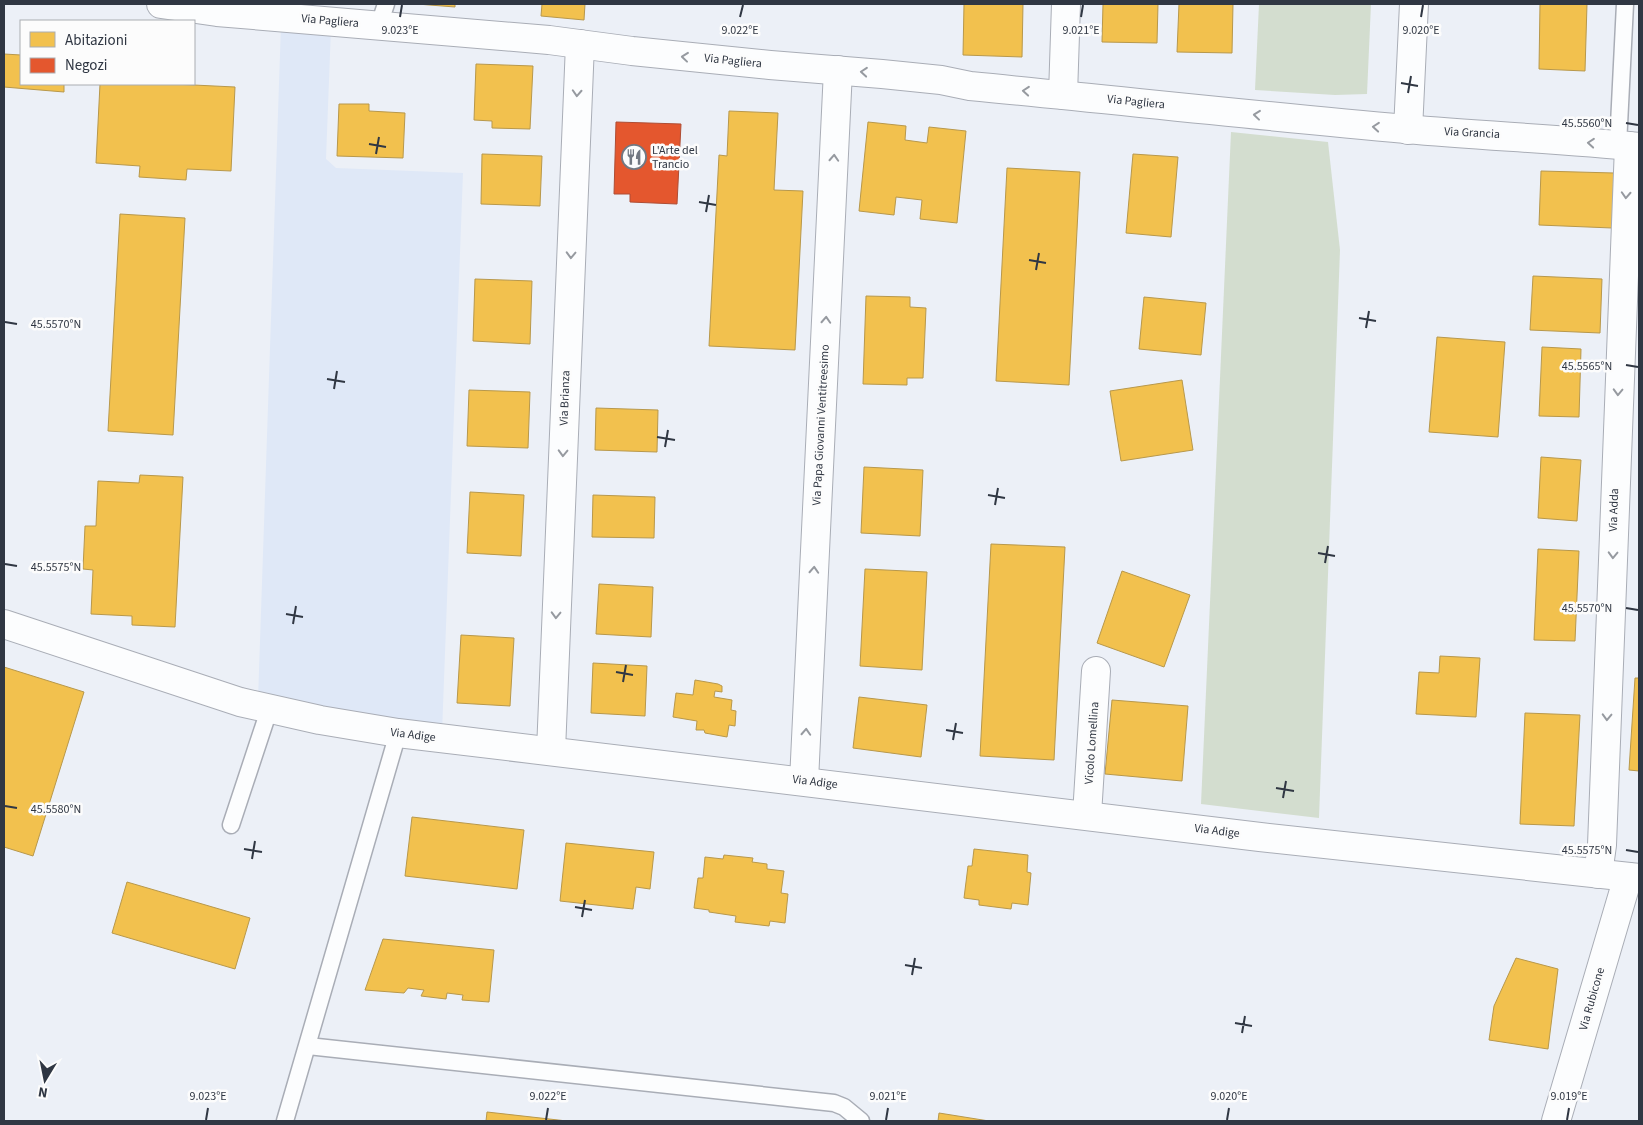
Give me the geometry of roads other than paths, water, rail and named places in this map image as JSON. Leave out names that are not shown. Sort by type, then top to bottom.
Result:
[{"type":"street","name":"Via Pagliera","points":[[161,4],[383,15],[651,53],[941,80],[970,86],[1305,120]]},
{"type":"street","points":[[1063,95],[1066,4]]},
{"type":"street","points":[[1408,130],[1414,4]]},
{"type":"street","name":"Via Brianza","points":[[551,751],[580,44]]},
{"type":"street","name":"Via Papa Giovanni Ventitreesimo","points":[[804,781],[838,70]]},
{"type":"street","name":"Via Grancia","points":[[1305,120],[1408,130],[1516,136],[1629,146]]},
{"type":"street","name":"Via Adda","points":[[1598,874],[1602,845],[1629,146]]},
{"type":"street","name":"Via Adige","points":[[4,624],[240,702],[269,710],[398,733],[1260,837],[1634,878]]},
{"type":"street","name":"Vicolo Lomellina","points":[[1087,815],[1096,671]]},
{"type":"street","name":"Via Rubicone","points":[[1556,1121],[1634,878]]},
{"type":"lane","points":[[1625,4],[1629,146]]},
{"type":"lane","points":[[231,825],[269,710]]},
{"type":"lane","points":[[285,1121],[398,733]]},
{"type":"lane","points":[[308,1046],[834,1103],[844,1107],[861,1121]]},
{"type":"place","name":"L'Arte del Trancio","points":[[634,157]]}]
